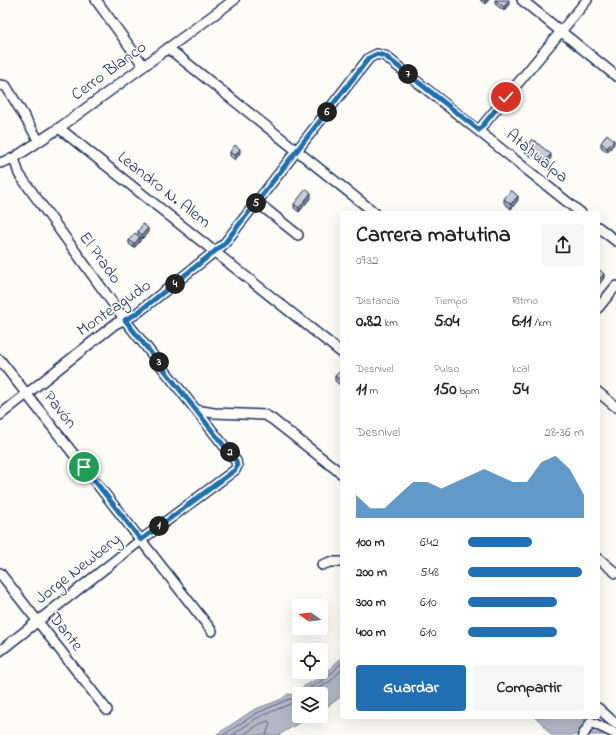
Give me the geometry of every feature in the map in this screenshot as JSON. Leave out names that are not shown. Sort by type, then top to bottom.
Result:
[{"type":"street","points":[[96,0],[143,65]]},
{"type":"street","name":"Cerro Blanco","points":[[0,163],[14,158],[59,128],[143,65],[234,0]]},
{"type":"street","points":[[522,0],[616,76]]},
{"type":"street","points":[[479,130],[587,0]]},
{"type":"street","points":[[168,48],[373,211]]},
{"type":"street","name":"Atahualpa","points":[[377,54],[385,56],[579,211]]},
{"type":"street","name":"Monteagudo","points":[[0,415],[115,324],[136,314],[224,244],[369,58],[377,54]]},
{"type":"street","points":[[0,76],[3,86],[39,141]]},
{"type":"street","name":"Leandro N. Alem","points":[[59,128],[340,350]]},
{"type":"street","name":"El Prado","points":[[14,158],[19,174],[125,320],[236,461],[237,466],[235,470]]},
{"type":"street","points":[[256,202],[298,234]]},
{"type":"street","points":[[600,229],[616,241]]},
{"type":"street","points":[[600,306],[616,286]]},
{"type":"street","name":"Pavón","points":[[0,360],[212,632]]},
{"type":"street","points":[[600,394],[616,407]]},
{"type":"street","points":[[196,410],[214,413],[256,414],[272,418],[340,472]]},
{"type":"street","points":[[207,423],[209,417],[214,413]]},
{"type":"street","name":"Jorge Newbery","points":[[0,651],[141,540],[235,470]]},
{"type":"street","points":[[600,560],[616,573]]},
{"type":"street","points":[[322,565],[330,562],[340,562]]},
{"type":"street","name":"Dante","points":[[0,573],[107,710]]},
{"type":"street","points":[[600,710],[616,724]]},
{"type":"street","points":[[582,735],[588,720],[616,734]]},
{"type":"water","points":[[340,659],[340,697],[328,706],[328,687],[303,687],[318,679],[328,679],[328,671]]},
{"type":"water","points":[[288,694],[292,695],[292,723],[299,723],[279,735],[216,735],[253,710],[282,699]]},
{"type":"water","points":[[537,719],[584,719],[608,735],[551,735]]},
{"type":"building","points":[[495,0],[509,0],[504,7]]},
{"type":"building","points":[[607,134],[614,140],[607,148],[601,143]]},
{"type":"building","points":[[532,139],[551,154],[545,161],[533,151],[532,153],[525,148]]},
{"type":"building","points":[[235,145],[240,149],[235,156],[230,152]]},
{"type":"building","points":[[306,189],[311,193],[299,208],[294,204]]},
{"type":"building","points":[[511,190],[518,196],[511,204],[504,199]]},
{"type":"building","points":[[143,224],[148,228],[142,235],[138,231]]},
{"type":"building","points":[[135,233],[140,237],[134,244],[129,240]]},
{"type":"building","points":[[600,270],[604,274],[600,279]]},
{"type":"building","points":[[340,371],[340,380],[335,376]]},
{"type":"route","points":[[84,467],[141,540],[235,470],[237,466],[236,461],[125,320],[136,314],[224,244],[369,58],[377,54],[385,56],[479,130],[506,97]]}]
